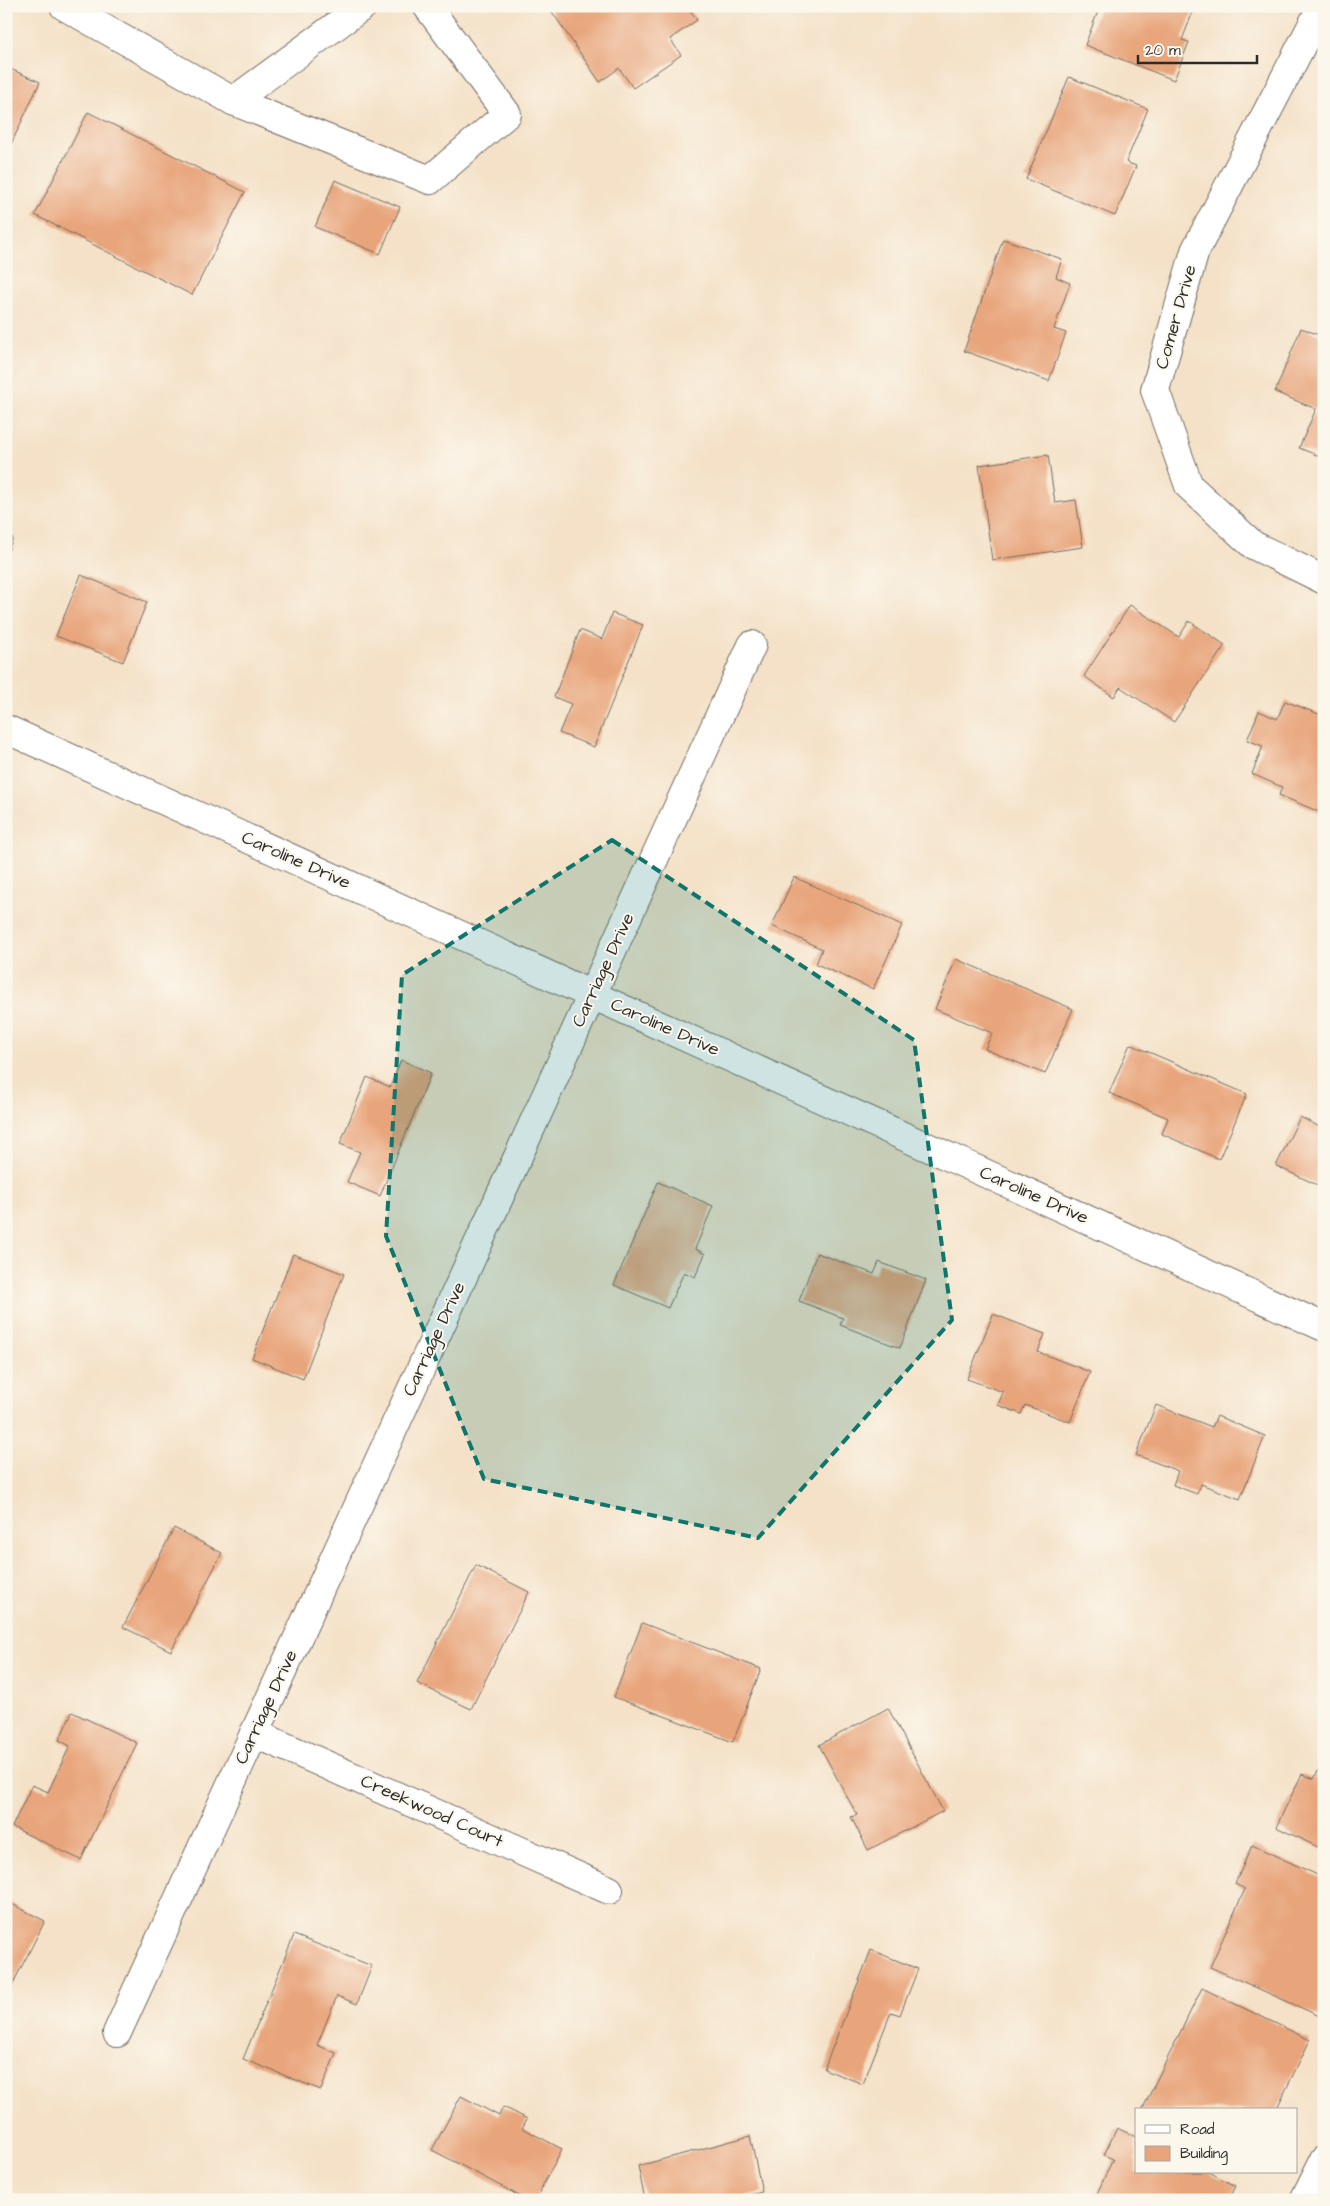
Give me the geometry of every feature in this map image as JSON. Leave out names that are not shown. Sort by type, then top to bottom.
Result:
[{"type":"street","points":[[64,6],[233,101],[430,180],[507,114],[427,6]]},
{"type":"street","points":[[233,101],[363,6]]},
{"type":"street","name":"Comer Drive","points":[[1322,9],[1195,251],[1155,390],[1189,486],[1253,545],[1324,580]]},
{"type":"street","name":"Carriage Drive","points":[[117,2033],[752,645]]},
{"type":"street","name":"Caroline Drive","points":[[6,729],[1324,1327]]},
{"type":"street","name":"Creekwood Court","points":[[254,1732],[609,1890]]},
{"type":"street","points":[[1304,2200],[1324,2160]]},
{"type":"highlighted area","points":[[612,840],[914,1040],[952,1320],[758,1538],[484,1479],[386,1236],[402,975]]},
{"type":"building","points":[[548,6],[687,6],[697,20],[670,39],[681,55],[633,88],[619,68],[600,82]]},
{"type":"building","points":[[1100,6],[1195,6],[1182,40],[1189,42],[1174,80],[1085,45]]},
{"type":"building","points":[[6,67],[40,82],[6,155]]},
{"type":"building","points":[[1069,77],[1148,109],[1126,162],[1136,166],[1115,216],[1026,179]]},
{"type":"building","points":[[88,112],[245,192],[192,295],[35,215]]},
{"type":"building","points":[[335,180],[400,207],[380,254],[315,227]]},
{"type":"building","points":[[1003,239],[1062,259],[1056,277],[1070,283],[1054,329],[1066,333],[1049,381],[964,351]]},
{"type":"building","points":[[1301,328],[1324,337],[1324,458],[1299,448],[1316,409],[1275,392]]},
{"type":"building","points":[[1048,455],[1055,503],[1076,500],[1083,547],[992,560],[979,465]]},
{"type":"building","points":[[6,535],[13,538],[6,556]]},
{"type":"building","points":[[81,575],[147,602],[123,662],[56,636]]},
{"type":"building","points":[[1130,605],[1179,637],[1189,621],[1225,645],[1174,722],[1120,687],[1114,697],[1084,676]]},
{"type":"building","points":[[612,613],[643,625],[594,747],[559,733],[571,704],[554,697],[580,630],[602,639]]},
{"type":"building","points":[[1285,701],[1324,716],[1324,814],[1279,795],[1282,787],[1252,774],[1263,746],[1247,740],[1259,711],[1277,719]]},
{"type":"building","points":[[794,877],[902,925],[873,989],[816,964],[822,949],[772,926]]},
{"type":"building","points":[[956,959],[1073,1009],[1045,1074],[985,1049],[992,1033],[935,1009]]},
{"type":"building","points":[[1130,1044],[1247,1094],[1219,1159],[1162,1134],[1168,1118],[1109,1093]]},
{"type":"building","points":[[401,1060],[431,1073],[380,1196],[347,1182],[360,1152],[340,1144],[367,1077],[390,1087]]},
{"type":"building","points":[[1300,1117],[1324,1129],[1324,1188],[1276,1166]]},
{"type":"building","points":[[658,1182],[713,1206],[695,1249],[705,1254],[695,1277],[684,1272],[668,1308],[614,1285]]},
{"type":"building","points":[[817,1253],[874,1274],[879,1262],[926,1280],[900,1348],[840,1325],[843,1318],[799,1301]]},
{"type":"building","points":[[293,1254],[344,1274],[303,1379],[252,1358]]},
{"type":"building","points":[[993,1314],[1045,1334],[1038,1352],[1090,1372],[1070,1422],[1025,1405],[1021,1414],[998,1405],[1003,1392],[967,1379]]},
{"type":"building","points":[[1156,1405],[1212,1427],[1217,1416],[1265,1436],[1240,1499],[1201,1484],[1197,1494],[1173,1485],[1178,1471],[1136,1455]]},
{"type":"building","points":[[174,1528],[222,1553],[171,1651],[123,1627]]},
{"type":"building","points":[[476,1565],[529,1592],[471,1709],[417,1683]]},
{"type":"building","points":[[642,1623],[761,1669],[733,1742],[614,1697]]},
{"type":"building","points":[[888,1708],[943,1811],[868,1850],[851,1817],[857,1815],[819,1745]]},
{"type":"building","points":[[72,1712],[137,1743],[81,1860],[12,1827],[32,1785],[48,1792],[70,1746],[59,1740]]},
{"type":"building","points":[[1324,1759],[1324,1850],[1276,1827],[1302,1774],[1314,1779]]},
{"type":"building","points":[[1252,1845],[1324,1878],[1324,2018],[1210,1967],[1245,1889],[1235,1884]]},
{"type":"building","points":[[6,1901],[45,1921],[6,1997]]},
{"type":"building","points":[[294,1935],[372,1966],[357,2004],[337,1996],[317,2045],[336,2053],[321,2090],[243,2059]]},
{"type":"building","points":[[871,1950],[918,1969],[900,2015],[891,2012],[863,2084],[824,2069]]},
{"type":"building","points":[[1202,1988],[1310,2040],[1277,2108],[1143,2108]]},
{"type":"building","points":[[461,2096],[499,2116],[503,2107],[514,2112],[527,2119],[522,2128],[562,2149],[535,2200],[527,2200],[432,2150]]},
{"type":"building","points":[[1117,2128],[1135,2137],[1135,2174],[1212,2174],[1236,2186],[1229,2200],[1094,2200],[1113,2159],[1104,2155]]},
{"type":"building","points":[[750,2136],[762,2192],[728,2200],[645,2200],[638,2166]]}]
